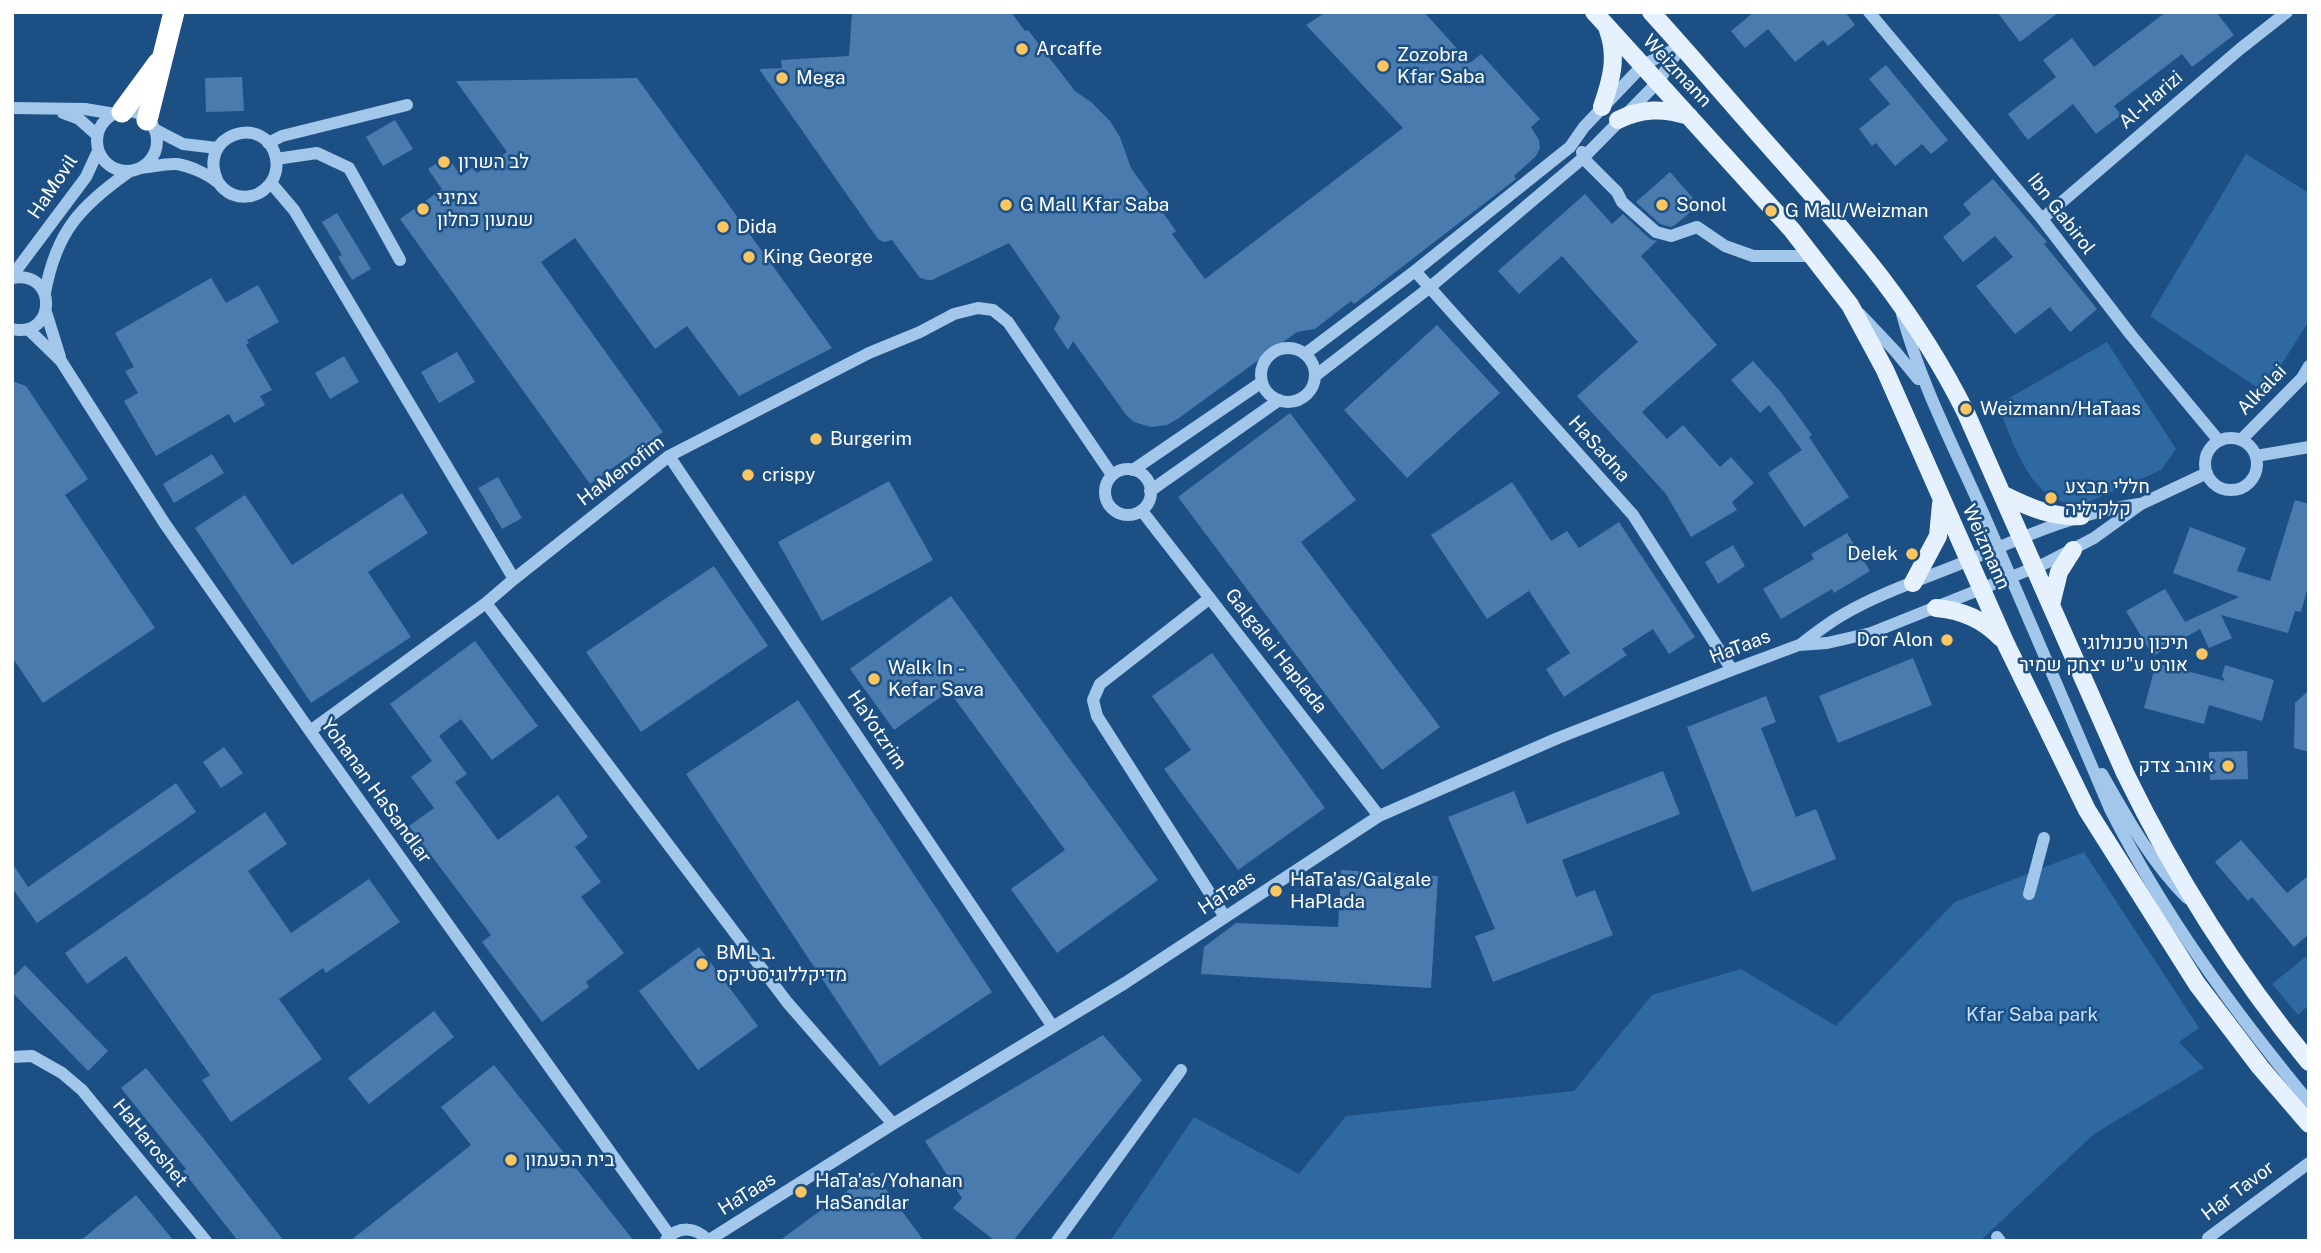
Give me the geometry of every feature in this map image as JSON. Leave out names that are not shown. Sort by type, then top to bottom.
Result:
[{"type":"highway","points":[[151,124],[174,12]]},
{"type":"highway","points":[[119,113],[163,56]]},
{"type":"main road","name":"Weizmann","points":[[1594,12],[1813,256],[1850,305],[1885,370],[2005,642],[2087,810],[2173,947],[2224,1022],[2309,1124]]},
{"type":"main road","name":"Weizmann","points":[[1651,12],[1839,225],[1898,299],[1946,373],[2004,495],[2154,832],[2201,912],[2263,1004],[2309,1062]]},
{"type":"main road","points":[[1602,107],[1614,64],[1612,39],[1607,26]]},
{"type":"main road","points":[[1618,120],[1632,113],[1648,110],[1670,111],[1690,117]]},
{"type":"main road","points":[[2004,495],[2050,514],[2081,516]]},
{"type":"main road","points":[[1913,583],[1938,537],[1942,514],[1941,497]]},
{"type":"main road","points":[[2051,605],[2059,572],[2073,550]]},
{"type":"main road","points":[[1936,608],[1949,609],[1974,618],[2005,642]]},
{"type":"street","name":"Al-Harizi","points":[[2042,219],[2287,12]]},
{"type":"street","name":"Ibn Gabirol","points":[[1872,13],[2042,219],[2131,335],[2219,441]]},
{"type":"street","points":[[1305,354],[1415,271],[1570,147],[1584,127],[1643,65],[1681,46]]},
{"type":"street","points":[[1315,376],[1305,354],[1290,349],[1274,353],[1263,365],[1262,382],[1279,400],[1287,402],[1303,398],[1309,392],[1315,376],[1429,288],[1583,158],[1658,82],[1681,46]]},
{"type":"street","points":[[268,143],[282,136],[407,105]]},
{"type":"street","points":[[12,108],[85,109],[140,114],[183,144],[217,148]]},
{"type":"street","points":[[52,109],[79,119],[97,135]]},
{"type":"street","points":[[119,113],[101,126],[97,135],[98,151],[107,164],[122,171],[178,164],[218,182],[231,194],[249,197],[265,190],[271,183],[276,174],[276,159],[268,143],[253,133],[230,136],[217,148],[212,165],[218,182]]},
{"type":"street","points":[[135,170],[148,163],[156,147],[151,124]]},
{"type":"street","points":[[1584,127],[1583,158],[1617,192],[1622,202],[1656,232],[1671,236],[1697,227],[1725,246],[1753,256],[1813,256]]},
{"type":"street","name":"HaMovil","points":[[12,277],[86,177],[98,151]]},
{"type":"street","points":[[276,159],[317,153],[349,168],[400,260]]},
{"type":"street","name":"HaMovil","points":[[46,312],[45,293],[54,256],[71,224],[85,206],[135,170]]},
{"type":"street","points":[[271,183],[295,210],[513,579]]},
{"type":"street","name":"HaSadna","points":[[1415,271],[1633,516],[1732,670]]},
{"type":"street","points":[[12,277],[29,278],[40,285],[45,293]]},
{"type":"street","points":[[1898,299],[1930,396],[2110,809],[2157,896],[2236,1012],[2309,1102]]},
{"type":"street","points":[[1850,305],[1895,351],[1930,396]]},
{"type":"street","name":"HaMenofim","points":[[310,731],[486,603],[670,456],[869,353],[920,332],[954,314],[978,308],[993,310],[1008,322],[1112,475]]},
{"type":"street","points":[[12,329],[27,329],[41,320],[46,312]]},
{"type":"street","name":"Yohanan HaSandlar","points":[[46,312],[61,361]]},
{"type":"street","name":"Yohanan HaSandlar","points":[[27,329],[61,361],[165,524],[668,1238]]},
{"type":"street","name":"Alkalai","points":[[2241,440],[2302,378],[2309,366]]},
{"type":"street","points":[[1133,470],[1146,478],[1150,499],[1142,511],[1119,514],[1108,504],[1105,489],[1112,475],[1119,471],[1133,470],[1262,382]]},
{"type":"street","points":[[1150,491],[1279,400]]},
{"type":"street","points":[[2232,438],[2241,440],[2252,448],[2257,469],[2254,478],[2241,488],[2228,490],[2220,487],[2207,474],[2206,457],[2219,441],[2232,438]]},
{"type":"street","points":[[2256,456],[2309,447]]},
{"type":"street","name":"HaYotzrim","points":[[670,456],[1053,1027]]},
{"type":"street","points":[[1982,589],[2073,550],[2141,504],[2207,474]]},
{"type":"street","points":[[2022,537],[2081,516],[2110,508],[2141,504]]},
{"type":"street","name":"Galgalei Haplada","points":[[1142,511],[1379,816]]},
{"type":"street","name":"HaTaas","points":[[1799,645],[1843,614],[2022,537]]},
{"type":"street","name":"HaTaas","points":[[709,1240],[1125,983],[1379,816],[1558,738],[1732,670],[1799,645],[1849,639],[1871,633],[1982,589]]},
{"type":"street","points":[[1210,598],[1100,684],[1093,700],[1097,716],[1225,918]]},
{"type":"street","points":[[486,603],[787,1002],[893,1125]]},
{"type":"street","points":[[2067,709],[2147,850],[2172,883],[2201,912]]},
{"type":"street","points":[[2029,894],[2043,838]]},
{"type":"street","name":"HaHaroshet","points":[[12,1057],[32,1056],[62,1073],[82,1090],[206,1241]]},
{"type":"street","points":[[1057,1241],[1181,1070]]},
{"type":"street","name":"Har Tavor","points":[[2208,1238],[2309,1163]]},
{"type":"street","name":"Har Tavor","points":[[2292,1175],[2309,1169]]},
{"type":"street","points":[[668,1238],[677,1231],[686,1229],[703,1234],[709,1240]]},
{"type":"green space","points":[[2246,154],[2309,193],[2309,321],[2264,392],[2150,316]]},
{"type":"green space","points":[[2107,342],[2176,449],[2161,470],[2084,504],[2066,503],[2051,496],[2027,471],[1997,405]]},
{"type":"green space","name":"Kfar Saba park","points":[[2084,852],[2199,1028],[2179,1042],[2204,1068],[2094,1134],[1980,1241],[1110,1241],[1194,1117],[1299,1174],[1346,1116],[1574,1091],[1652,995],[1741,969],[1836,1026],[1955,902]]},
{"type":"green space","points":[[2309,954],[2309,1005],[2298,1015],[2272,984]]},
{"type":"building","name":"G Mall Kfar Saba","points":[[852,12],[1011,12],[1075,91],[1110,121],[1120,137],[1131,168],[1176,231],[1172,234],[1205,279],[1403,128],[1306,25],[1326,12],[1424,12],[1470,63],[1481,54],[1540,119],[1531,127],[1539,140],[1540,148],[1536,156],[1514,176],[1516,179],[1354,304],[1351,301],[1315,329],[1297,332],[1179,418],[1167,425],[1151,427],[1134,422],[1127,416],[1073,341],[1068,350],[1054,329],[1060,317],[1009,243],[928,280],[920,278],[892,240],[884,242],[878,239],[759,69],[782,68],[781,60],[849,56]]},
{"type":"building","points":[[1754,12],[1845,12],[1855,25],[1828,46],[1823,40],[1795,62],[1768,29],[1745,48],[1731,31]]},
{"type":"building","points":[[1997,12],[2059,12],[2020,42]]},
{"type":"building","points":[[2166,12],[2216,12],[2234,35],[2192,67],[2182,54],[2114,106],[2121,115],[2096,134],[2073,104],[2028,140],[2008,114],[2056,77],[2043,60],[2072,38],[2094,67]]},
{"type":"building","points":[[1886,65],[1948,140],[1931,154],[1922,144],[1895,166],[1876,143],[1872,146],[1859,129],[1890,104],[1869,79]]},
{"type":"building","points":[[242,77],[244,111],[206,112],[205,78]]},
{"type":"building","points":[[637,78],[832,348],[739,396],[687,326],[655,349],[575,238],[541,262],[663,432],[590,484],[400,219],[442,189],[428,169],[447,156],[461,176],[473,167],[477,173],[507,152],[456,81]]},
{"type":"building","points":[[395,120],[413,149],[383,166],[366,137]]},
{"type":"building","points":[[1670,172],[1699,205],[1671,227],[1660,224],[1636,202]]},
{"type":"building","points":[[1993,179],[2047,242],[2044,244],[2097,309],[2070,332],[2050,307],[2015,334],[1976,286],[2013,257],[1995,236],[1963,262],[1943,237],[1971,214],[1963,204]]},
{"type":"building","points":[[1585,194],[1612,224],[1623,214],[1650,239],[1657,241],[1641,256],[1717,345],[1642,412],[1667,439],[1683,425],[1720,467],[1731,457],[1754,483],[1732,502],[1737,510],[1691,537],[1666,494],[1577,396],[1638,342],[1562,256],[1519,294],[1498,271]]},
{"type":"building","points":[[337,213],[371,269],[352,280],[338,257],[342,255],[322,222]]},
{"type":"building","points":[[211,278],[226,303],[258,285],[279,322],[247,340],[249,343],[246,345],[272,390],[260,396],[265,405],[234,423],[229,414],[156,456],[124,401],[138,393],[125,371],[134,367],[115,333]]},
{"type":"building","points":[[1437,325],[1500,393],[1407,478],[1344,410]]},
{"type":"building","points":[[457,352],[475,382],[439,403],[421,372]]},
{"type":"building","points":[[344,356],[359,382],[330,399],[315,373]]},
{"type":"building","points":[[1753,361],[1780,391],[1812,435],[1809,437],[1849,497],[1804,527],[1768,473],[1802,450],[1769,405],[1760,413],[1731,380]]},
{"type":"building","points":[[12,381],[26,386],[88,479],[65,495],[155,628],[43,703],[12,657]]},
{"type":"building","points":[[1290,413],[1356,500],[1301,542],[1440,727],[1382,770],[1178,497]]},
{"type":"building","points":[[212,454],[224,473],[174,503],[163,484]]},
{"type":"building","points":[[498,477],[522,518],[502,529],[478,488]]},
{"type":"building","points":[[889,481],[933,560],[822,621],[778,542]]},
{"type":"building","points":[[1512,482],[1551,541],[1567,531],[1579,548],[1619,522],[1695,637],[1669,654],[1653,629],[1622,649],[1627,655],[1564,697],[1546,669],[1570,653],[1529,591],[1487,619],[1431,535]]},
{"type":"building","points":[[402,493],[428,533],[368,572],[411,637],[311,703],[195,528],[245,495],[292,565]]},
{"type":"building","points":[[2295,500],[2309,504],[2309,583],[2301,612],[2295,611],[2288,633],[2221,615],[2232,638],[2209,648],[2200,629],[2153,656],[2126,611],[2165,589],[2185,622],[2239,597],[2173,573],[2190,527],[2246,548],[2237,571],[2270,581]]},
{"type":"building","points":[[1847,533],[1870,571],[1834,593],[1832,589],[1781,619],[1763,589],[1814,559],[1811,554]]},
{"type":"building","points":[[1733,545],[1745,566],[1718,584],[1705,562]]},
{"type":"building","points":[[714,566],[768,646],[641,732],[586,652]]},
{"type":"building","points":[[951,596],[1158,880],[1057,953],[1011,889],[1065,850],[949,691],[894,730],[850,669]]},
{"type":"building","points":[[475,641],[538,726],[492,760],[461,719],[439,736],[467,774],[455,782],[498,840],[558,795],[588,837],[575,847],[601,882],[581,897],[624,953],[586,982],[589,987],[542,1022],[482,942],[491,935],[409,826],[434,808],[411,777],[432,761],[390,704]]},
{"type":"building","points":[[1212,653],[1325,808],[1238,870],[1164,769],[1191,750],[1152,696]]},
{"type":"building","points":[[1913,658],[1932,705],[1838,743],[1819,696]]},
{"type":"building","points":[[2156,663],[2225,681],[2222,676],[2225,665],[2274,680],[2262,721],[2209,705],[2204,724],[2144,708]]},
{"type":"building","points":[[2309,690],[2309,752],[2294,748],[2295,703]]},
{"type":"building","points":[[1766,696],[1776,722],[1761,728],[1796,817],[1816,809],[1836,859],[1752,892],[1687,727]]},
{"type":"building","points":[[798,700],[992,992],[880,1066],[686,774]]},
{"type":"building","points":[[224,747],[243,773],[221,788],[203,762]]},
{"type":"building","name":"אוהב צדק","points":[[2247,751],[2248,779],[2210,780],[2209,752]]},
{"type":"building","points":[[1663,771],[1680,814],[1562,860],[1576,897],[1595,890],[1613,935],[1493,982],[1475,936],[1495,929],[1448,817],[1514,791],[1527,824]]},
{"type":"building","points":[[176,783],[196,812],[37,923],[12,888],[12,863],[28,887]]},
{"type":"building","points":[[265,812],[287,844],[248,871],[291,933],[369,879],[400,922],[326,973],[323,968],[279,999],[322,1059],[231,1122],[202,1080],[210,1075],[126,956],[87,984],[65,953]]},
{"type":"building","points":[[2241,840],[2287,893],[2309,875],[2309,934],[2294,947],[2252,897],[2248,901],[2215,862]]},
{"type":"building","points":[[1341,870],[1438,876],[1431,988],[1201,974],[1204,947],[1236,923],[1338,927]]},
{"type":"building","points":[[699,947],[758,1026],[698,1070],[639,991]]},
{"type":"building","points":[[25,965],[108,1051],[88,1071],[12,992],[12,978]]},
{"type":"building","points":[[434,1011],[454,1037],[369,1104],[348,1078]]},
{"type":"building","points":[[1103,1035],[1142,1080],[1013,1241],[995,1241],[953,1208],[962,1198],[925,1141]]},
{"type":"building","name":"בית הפעמון","points":[[494,1065],[634,1241],[350,1241],[471,1145],[441,1107]]},
{"type":"building","points":[[146,1068],[284,1241],[238,1241],[183,1171],[186,1169],[121,1088]]},
{"type":"building","points":[[873,1172],[924,1241],[779,1241]]},
{"type":"building","points":[[136,1195],[174,1241],[80,1241]]},
{"type":"place","name":"Arcaffe","points":[[1022,49]]},
{"type":"place","name":"Zozobra Kfar Saba","points":[[1383,66]]},
{"type":"place","name":"Mega","points":[[782,78]]},
{"type":"place","name":"לב השרון","points":[[444,162]]},
{"type":"place","name":"G Mall Kfar Saba","points":[[1006,205]]},
{"type":"place","name":"Sonol","points":[[1662,205]]},
{"type":"place","name":"צמיגי שמעון כחלון","points":[[423,209]]},
{"type":"place","name":"G Mall/Weizman","points":[[1771,211]]},
{"type":"place","name":"Dida","points":[[723,227]]},
{"type":"place","name":"King George","points":[[749,257]]},
{"type":"place","name":"Weizmann/HaTaas","points":[[1966,409]]},
{"type":"place","name":"Burgerim","points":[[816,439]]},
{"type":"place","name":"crispy","points":[[748,475]]},
{"type":"place","name":"חללי מבצע קלקיליה","points":[[2051,498]]},
{"type":"place","name":"Delek","points":[[1912,554]]},
{"type":"place","name":"Dor Alon","points":[[1947,640]]},
{"type":"place","name":"תיכון טכנולוגי אורט ע\"ש יצחק שמיר","points":[[2202,654]]},
{"type":"place","name":"Walk In - Kefar Sava","points":[[874,679]]},
{"type":"place","name":"אוהב צדק","points":[[2228,766]]},
{"type":"place","name":"HaTa'as/Galgale HaPlada","points":[[1276,891]]},
{"type":"place","name":"BML ב. מדיקללוגיסטיקס","points":[[702,964]]},
{"type":"place","name":"בית הפעמון","points":[[511,1160]]},
{"type":"place","name":"HaTa'as/Yohanan HaSandlar","points":[[801,1192]]}]
